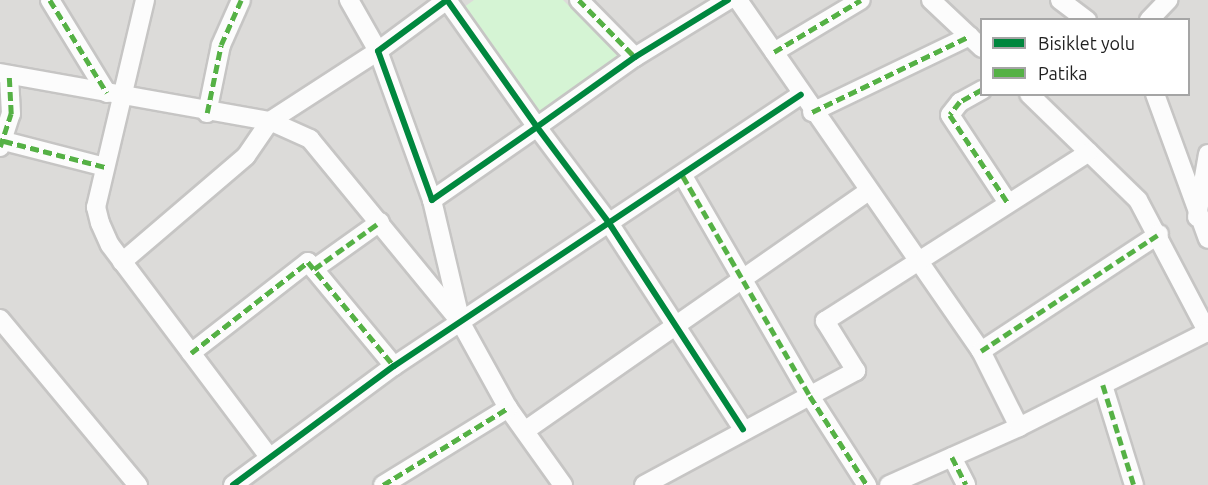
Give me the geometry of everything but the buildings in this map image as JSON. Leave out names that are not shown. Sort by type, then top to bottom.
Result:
[{"type":"street","points":[[50,0],[114,94]]},
{"type":"street","points":[[145,0],[114,94],[105,167],[96,207],[122,262],[270,458]]},
{"type":"street","points":[[207,112],[221,45],[241,0]]},
{"type":"street","points":[[349,0],[378,51],[432,200],[461,323]]},
{"type":"street","points":[[122,262],[246,156],[270,121],[378,51],[447,0],[537,127],[609,223],[672,324],[743,429]]},
{"type":"street","points":[[579,0],[635,57]]},
{"type":"street","points":[[432,200],[635,57],[728,0]]},
{"type":"street","points":[[738,0],[812,112],[981,351],[1020,427]]},
{"type":"street","points":[[774,52],[861,0]]},
{"type":"street","points":[[812,112],[976,42],[931,0]]},
{"type":"street","points":[[1060,0],[1084,18]]},
{"type":"street","points":[[1151,18],[1168,0]]},
{"type":"street","points":[[105,167],[2,144],[5,74],[207,112],[270,121],[310,139],[461,323],[508,408],[526,430],[563,485]]},
{"type":"street","points":[[980,91],[960,102],[950,115],[1008,203]]},
{"type":"street","points":[[233,485],[394,366],[683,176],[801,95]]},
{"type":"street","points":[[889,485],[1020,427],[1208,332],[1159,234],[1138,200],[1031,96]]},
{"type":"street","points":[[1156,96],[1197,219],[1208,239]]},
{"type":"street","points":[[644,485],[743,429],[856,371],[825,321],[1089,152]]},
{"type":"street","points":[[1197,219],[1208,154]]},
{"type":"street","points":[[683,176],[810,396],[867,485]]},
{"type":"street","points":[[526,430],[672,324],[743,279],[868,191]]},
{"type":"street","points":[[314,269],[380,222]]},
{"type":"street","points":[[981,351],[1159,234]]},
{"type":"street","points":[[191,353],[308,262],[394,366]]},
{"type":"street","points":[[0,319],[138,485]]},
{"type":"street","points":[[1103,385],[1134,485]]},
{"type":"street","points":[[383,485],[508,408]]},
{"type":"street","points":[[952,457],[966,485]]},
{"type":"shaded area","points":[[0,0],[1208,0],[1208,485],[0,485]]},
{"type":"green space","points":[[474,0],[563,0],[620,57],[540,114],[460,10]]},
{"type":"marked path","points":[[50,0],[107,93]]},
{"type":"marked path","points":[[207,113],[221,45],[241,0]]},
{"type":"marked path","points":[[579,0],[635,57]]},
{"type":"marked path","points":[[774,52],[861,0]]},
{"type":"marked path","points":[[812,112],[970,36]]},
{"type":"marked path","points":[[0,147],[11,114],[9,75]]},
{"type":"marked path","points":[[980,91],[960,102],[950,115],[1008,203]]},
{"type":"marked path","points":[[4,141],[105,167]]},
{"type":"marked path","points":[[683,176],[810,396],[867,485]]},
{"type":"marked path","points":[[314,269],[380,222]]},
{"type":"marked path","points":[[981,351],[1159,234]]},
{"type":"marked path","points":[[191,353],[308,262],[394,366]]},
{"type":"marked path","points":[[1103,385],[1134,485]]},
{"type":"marked path","points":[[383,485],[508,408]]},
{"type":"marked path","points":[[952,457],[966,485]]},
{"type":"cycle path","points":[[728,0],[635,57],[537,127],[432,200],[378,51],[447,0],[537,127],[609,223],[743,429]]},
{"type":"cycle path","points":[[233,485],[394,366],[801,95]]}]
